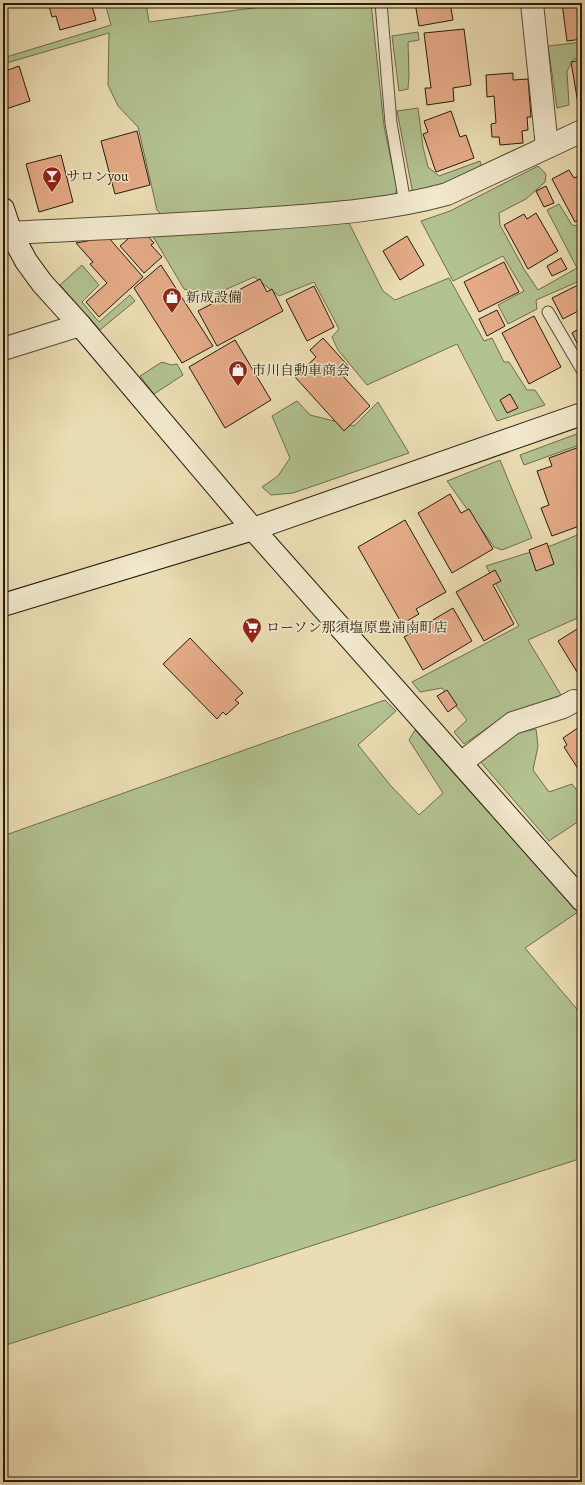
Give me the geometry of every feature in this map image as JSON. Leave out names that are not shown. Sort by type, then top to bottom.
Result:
[{"type":"street","points":[[532,3],[547,147]]},
{"type":"street","points":[[7,233],[346,213],[426,200],[448,194],[582,131]]},
{"type":"street","points":[[3,209],[7,233],[42,283],[80,325],[253,529],[582,900]]},
{"type":"street","points":[[3,349],[80,325]]},
{"type":"street","points":[[3,605],[253,529],[582,414]]},
{"type":"street","points":[[461,763],[513,723],[563,707],[574,701]]},
{"type":"lane","points":[[381,3],[391,122],[405,203]]},
{"type":"lane","points":[[548,312],[582,370]]},
{"type":"green space","points":[[105,3],[146,3],[149,22],[290,3],[371,3],[384,126],[397,189],[393,199],[165,218],[157,210],[138,127],[118,106],[108,85],[109,33],[3,64],[3,58],[111,25]]},
{"type":"green space","points":[[418,32],[419,40],[408,42],[408,89],[399,91],[392,36]]},
{"type":"green space","points":[[582,42],[582,58],[574,59],[567,71],[569,105],[557,108],[548,46]]},
{"type":"green space","points":[[418,108],[423,147],[428,167],[439,176],[480,161],[482,168],[445,187],[413,194],[397,111]]},
{"type":"green space","points":[[538,166],[546,174],[545,182],[526,199],[499,213],[500,225],[524,269],[538,290],[577,268],[547,210],[559,204],[572,225],[582,227],[582,280],[536,300],[537,309],[508,324],[498,305],[524,291],[503,256],[453,281],[421,221],[450,211]]},
{"type":"green space","points":[[349,223],[383,291],[395,300],[449,278],[484,341],[492,338],[504,362],[509,362],[527,390],[535,390],[545,405],[497,421],[457,344],[367,385],[338,350],[332,337],[339,329],[314,282],[279,296],[254,277],[220,292],[200,295],[184,289],[151,233]]},
{"type":"green space","points":[[82,265],[99,285],[82,302],[99,322],[130,295],[135,301],[100,330],[60,285]]},
{"type":"green space","points":[[162,362],[171,365],[177,364],[183,375],[154,394],[140,376]]},
{"type":"green space","points":[[297,401],[310,415],[354,426],[378,402],[409,453],[293,493],[271,495],[262,487],[278,476],[290,458],[272,416]]},
{"type":"green space","points":[[582,432],[582,444],[524,465],[520,455]]},
{"type":"green space","points":[[500,460],[532,538],[502,550],[494,547],[447,481]]},
{"type":"green space","points":[[582,533],[582,616],[528,640],[561,695],[506,715],[464,744],[454,732],[467,720],[442,688],[420,692],[412,682],[519,626],[486,566],[553,545]]},
{"type":"green space","points":[[385,700],[396,711],[358,745],[391,786],[419,815],[443,793],[409,740],[415,730],[578,912],[525,948],[582,1015],[582,1158],[3,1346],[3,836]]},
{"type":"green space","points":[[536,729],[538,746],[533,770],[549,792],[572,784],[582,797],[582,819],[549,841],[479,760],[517,733]]},
{"type":"building","points":[[48,3],[91,3],[96,20],[60,30],[56,16],[52,17]]},
{"type":"building","points":[[415,3],[450,3],[453,20],[419,26]]},
{"type":"building","points":[[562,3],[582,3],[582,39],[567,41]]},
{"type":"building","points":[[464,29],[471,85],[453,88],[454,101],[427,105],[425,88],[431,88],[424,33]]},
{"type":"building","points":[[582,60],[582,108],[579,109],[571,62]]},
{"type":"building","points":[[19,66],[30,101],[3,110],[3,72]]},
{"type":"building","points":[[513,73],[513,80],[528,79],[531,117],[527,117],[528,130],[522,131],[523,143],[500,145],[499,137],[492,137],[491,124],[496,123],[494,96],[487,97],[486,75]]},
{"type":"building","points":[[451,111],[460,137],[466,135],[474,158],[436,172],[423,134],[428,132],[424,121]]},
{"type":"building","points":[[137,131],[150,185],[115,194],[101,141]]},
{"type":"building","points":[[61,155],[73,202],[39,212],[26,164]]},
{"type":"building","points":[[569,170],[574,178],[582,174],[582,218],[575,222],[552,179]]},
{"type":"building","points":[[546,186],[554,203],[544,207],[536,191]]},
{"type":"building","points":[[536,213],[558,251],[528,269],[504,225],[524,214],[527,219]]},
{"type":"building","points":[[136,232],[145,233],[154,243],[151,245],[162,257],[144,273],[120,246]]},
{"type":"building","points":[[407,236],[424,265],[400,280],[383,251]]},
{"type":"building","points":[[108,237],[143,277],[99,317],[86,302],[107,283],[90,264],[93,262],[76,243]]},
{"type":"building","points":[[561,258],[567,269],[552,276],[547,266]]},
{"type":"building","points":[[504,262],[519,292],[479,312],[464,282]]},
{"type":"building","points":[[161,265],[213,346],[182,363],[134,288]]},
{"type":"building","points":[[260,279],[267,292],[272,289],[283,311],[217,346],[198,311]]},
{"type":"building","points":[[582,283],[582,309],[563,319],[552,298]]},
{"type":"building","points":[[314,286],[334,327],[307,341],[286,300]]},
{"type":"building","points":[[497,310],[505,326],[487,336],[479,319]]},
{"type":"building","points":[[534,316],[561,367],[529,384],[502,333]]},
{"type":"building","points":[[582,327],[582,353],[572,333]]},
{"type":"building","points":[[323,338],[350,368],[342,375],[370,406],[344,431],[295,377],[316,357],[310,350]]},
{"type":"building","points":[[235,340],[271,400],[225,428],[189,367]]},
{"type":"building","points":[[510,394],[518,408],[507,413],[500,400]]},
{"type":"building","points":[[582,446],[582,525],[552,536],[541,508],[549,505],[537,471],[552,466],[549,458]]},
{"type":"building","points":[[450,494],[461,513],[469,509],[493,549],[452,573],[418,513]]},
{"type":"building","points":[[405,520],[446,592],[416,609],[419,614],[402,624],[358,547]]},
{"type":"building","points":[[547,543],[554,564],[536,571],[529,550]]},
{"type":"building","points":[[495,570],[501,581],[493,585],[514,624],[484,641],[456,592]]},
{"type":"building","points":[[453,608],[472,641],[423,670],[404,637]]},
{"type":"building","points":[[577,629],[582,638],[582,669],[577,672],[558,641]]},
{"type":"building","points":[[190,638],[243,693],[235,700],[239,703],[226,715],[223,712],[217,719],[163,664]]},
{"type":"building","points":[[447,690],[457,705],[448,712],[437,696]]},
{"type":"building","points":[[582,725],[582,775],[564,747],[567,745],[563,738]]},
{"type":"place","name":"サロンyou","points":[[52,193]]},
{"type":"place","name":"新成設備","points":[[172,314]]},
{"type":"place","name":"市川自動車商会","points":[[238,387]]},
{"type":"place","name":"ローソン那須塩原豊浦南町店","points":[[252,644]]}]
